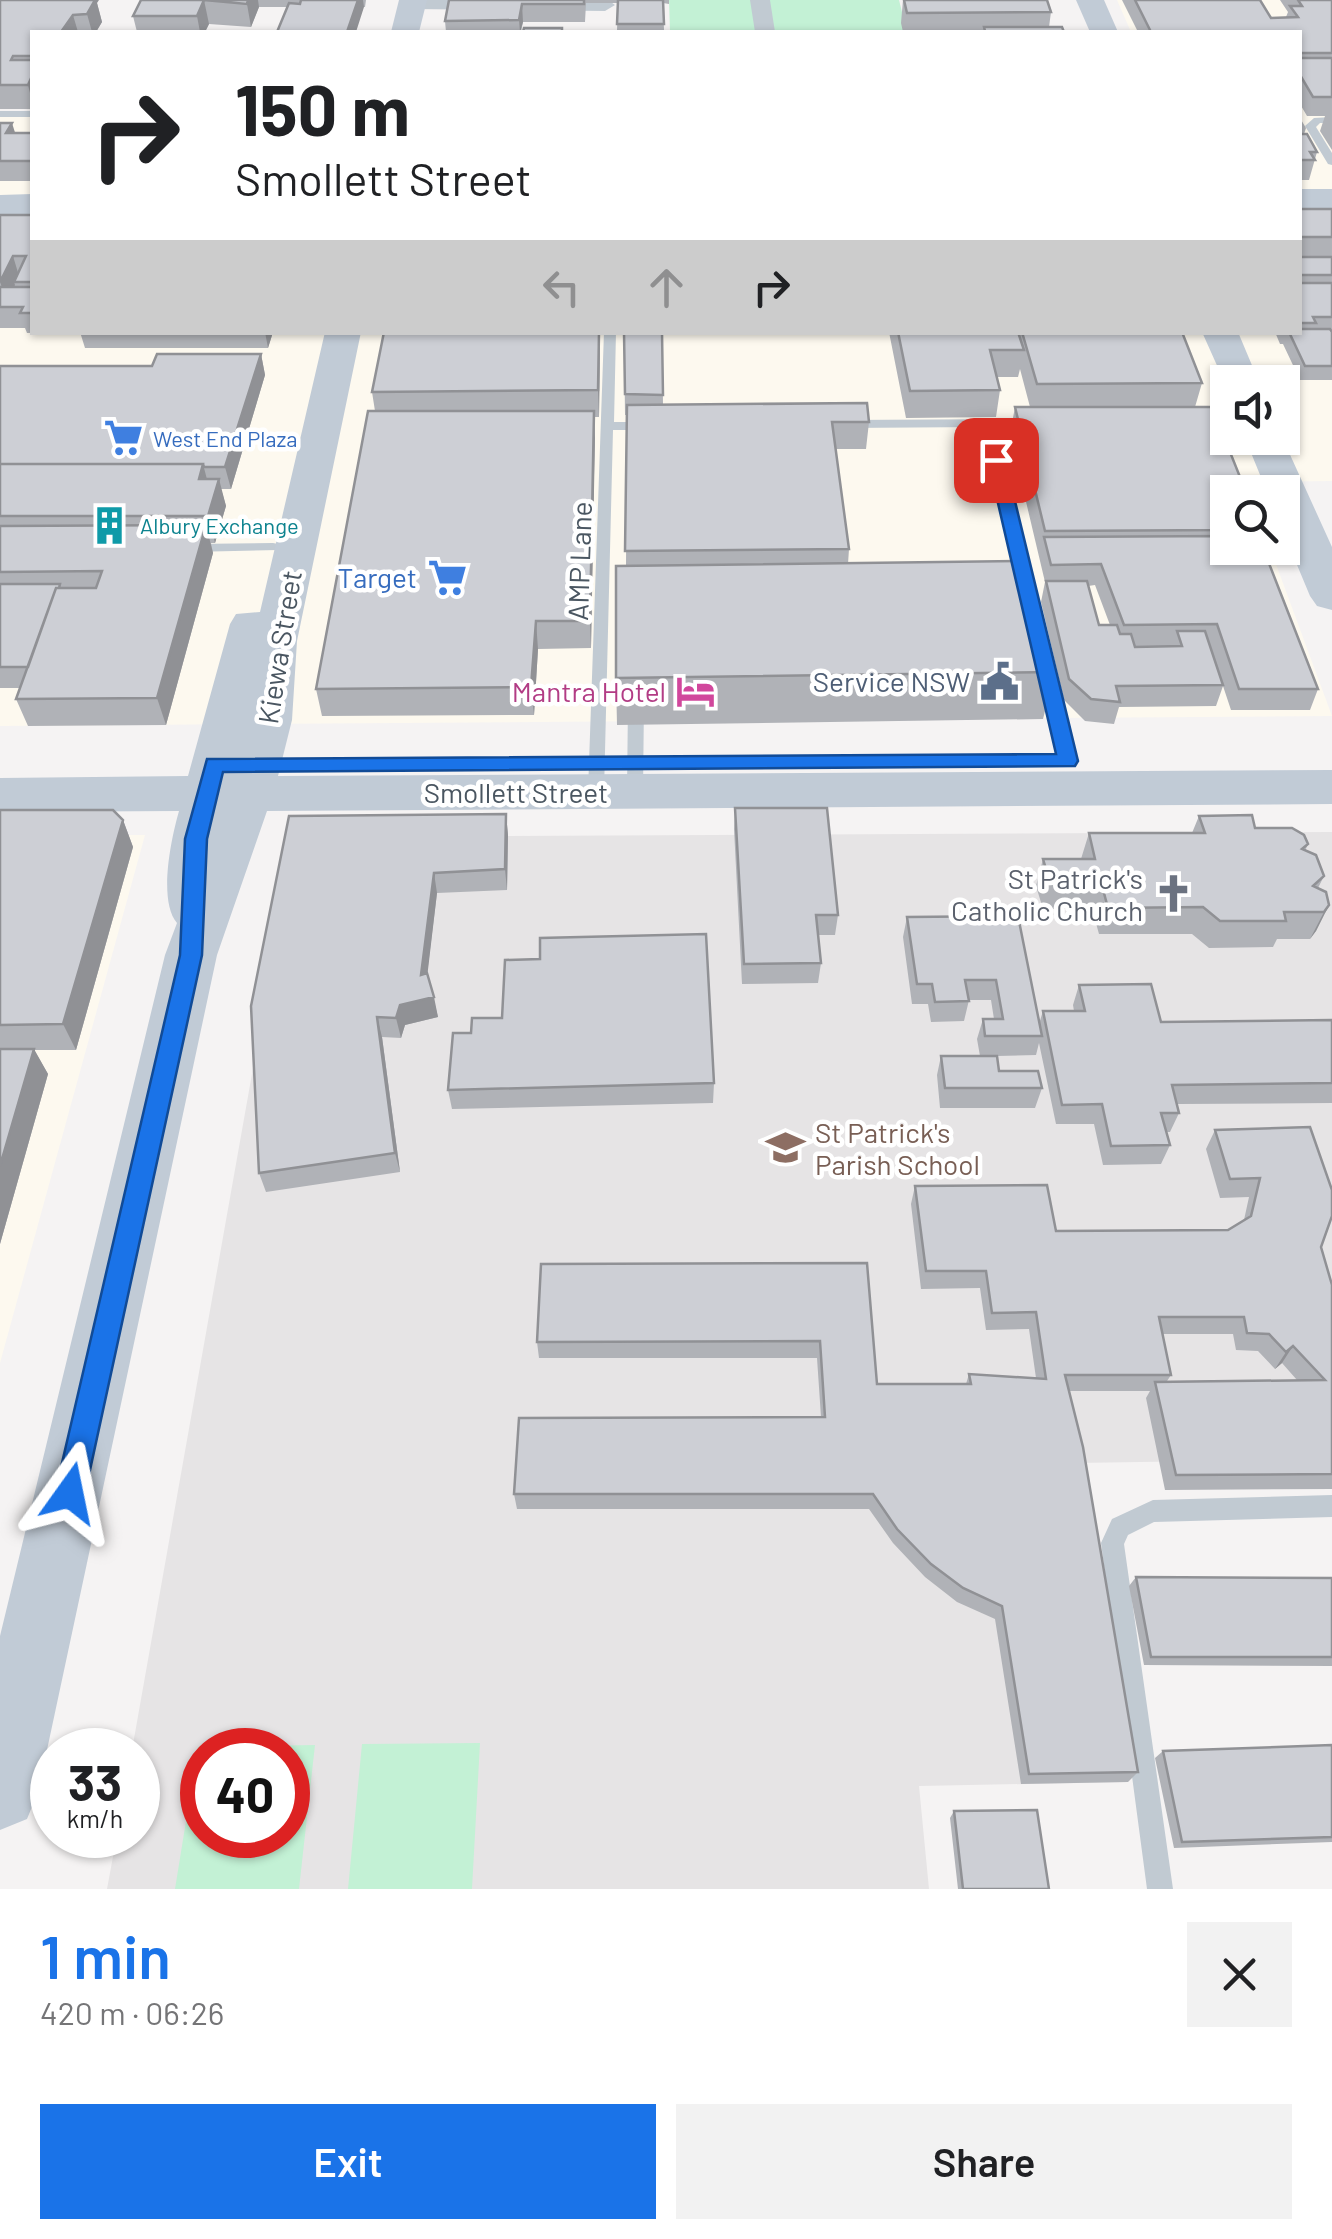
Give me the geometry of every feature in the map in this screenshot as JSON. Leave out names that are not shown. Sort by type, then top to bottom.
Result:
[{"type":"street","points":[[760,0],[765,30]]},
{"type":"street","points":[[1075,0],[1087,30]]},
{"type":"street","points":[[1090,0],[1103,30]]},
{"type":"street","points":[[405,30],[412,1],[604,5]]},
{"type":"street","points":[[1302,199],[1332,199]]},
{"type":"street","points":[[0,204],[30,204]]},
{"type":"street","points":[[1302,212],[1332,210]]},
{"type":"street","points":[[0,214],[30,214]]},
{"type":"street","name":"Kiewa Street","points":[[2,1780],[191,955],[237,834],[232,778],[269,720],[284,547],[319,335]]},
{"type":"street","name":"Kiewa Street","points":[[284,547],[342,335]]},
{"type":"street","points":[[1221,335],[1234,365]]},
{"type":"street","points":[[1271,455],[1332,596]]},
{"type":"street","name":"Smollett Street","points":[[1071,775],[1332,760]]},
{"type":"street","name":"Smollett Street","points":[[0,766],[232,778],[1071,775],[1332,787]]},
{"type":"street","name":"Smollett Street","points":[[0,795],[232,778]]},
{"type":"lane","points":[[0,114],[30,114]]},
{"type":"lane","points":[[1332,120],[1318,120],[1310,126],[1332,162]]},
{"type":"lane","name":"AMP Lane","points":[[610,335],[615,776]]},
{"type":"lane","points":[[988,423],[1030,600]]},
{"type":"lane","points":[[833,424],[1043,423]]},
{"type":"lane","points":[[1172,424],[1210,424]]},
{"type":"lane","points":[[610,426],[659,426]]},
{"type":"lane","points":[[168,548],[284,547]]},
{"type":"lane","points":[[1042,655],[1071,775]]},
{"type":"lane","points":[[615,776],[636,693]]},
{"type":"lane","points":[[1160,1889],[1112,1543],[1120,1527],[1153,1511],[1332,1506]]},
{"type":"shaded area","points":[[1117,0],[1332,0],[1332,481],[1300,481],[1300,475],[1210,475],[1210,565],[1276,565],[1332,716],[0,726],[0,114],[30,114],[30,335],[1302,335],[1302,30],[1130,30]]},
{"type":"shaded area","name":"St Patrick's Parish School","points":[[1332,832],[1332,1459],[1075,1463],[1128,1782],[919,1786],[929,1889],[107,1889],[113,1858],[160,1858],[160,1728],[136,1728],[294,837]]},
{"type":"shaded area","points":[[0,835],[145,835],[0,1363]]},
{"type":"green space","points":[[669,0],[899,0],[906,30],[670,30]]},
{"type":"green space","points":[[480,1743],[472,1889],[348,1889],[362,1744]]},
{"type":"green space","points":[[310,1745],[315,1745],[310,1790]]},
{"type":"green space","points":[[180,1858],[302,1858],[299,1889],[175,1889]]},
{"type":"building","points":[[0,0],[95,0],[87,14],[73,15],[62,30],[30,30],[30,56],[13,56],[11,60],[30,60],[28,85],[0,85]]},
{"type":"building","points":[[141,0],[204,0],[197,16],[133,16]]},
{"type":"building","points":[[204,0],[248,0],[247,4]]},
{"type":"building","points":[[301,0],[358,0],[348,30],[278,30],[289,3],[300,4]]},
{"type":"building","points":[[449,0],[584,0],[584,4],[522,4],[519,20],[445,21]]},
{"type":"building","points":[[618,0],[663,0],[664,24],[617,24]]},
{"type":"building","points":[[904,0],[1047,0],[1051,12],[907,13]]},
{"type":"building","points":[[1135,0],[1260,0],[1271,18],[1298,17],[1290,6],[1302,6],[1298,0],[1332,0],[1332,53],[1302,53],[1302,30],[1150,30]]},
{"type":"building","points":[[984,27],[1063,30],[985,30]]},
{"type":"building","points":[[524,28],[562,28],[562,30]]},
{"type":"building","points":[[1302,58],[1332,58],[1332,97],[1313,97],[1302,78]]},
{"type":"building","points":[[0,123],[12,123],[6,133],[30,133],[30,161],[0,161]]},
{"type":"building","points":[[1302,134],[1307,134],[1317,152],[1310,152],[1315,160],[1302,160]]},
{"type":"building","points":[[1302,209],[1332,209],[1332,237],[1302,237]]},
{"type":"building","points":[[0,215],[30,215],[30,282],[14,282],[26,256],[13,256],[0,282]]},
{"type":"building","points":[[1302,257],[1332,257],[1332,275],[1302,275]]},
{"type":"building","points":[[1302,283],[1332,283],[1332,317],[1313,317],[1316,323],[1302,323]]},
{"type":"building","points":[[0,287],[30,287],[30,313],[20,313],[23,307],[0,307]]},
{"type":"building","points":[[1302,329],[1330,329],[1332,366],[1305,366],[1290,335],[1302,335]]},
{"type":"building","points":[[383,335],[599,335],[598,390],[372,392]]},
{"type":"building","points":[[624,335],[662,335],[663,395],[625,394]]},
{"type":"building","points":[[899,335],[1019,335],[1024,350],[990,350],[1000,390],[910,391]]},
{"type":"building","points":[[1023,335],[1183,335],[1202,383],[1037,384]]},
{"type":"building","name":"West End Plaza","points":[[157,354],[261,354],[225,467],[0,464],[0,366],[152,366]]},
{"type":"building","points":[[867,403],[869,422],[832,422],[849,549],[625,551],[627,405]]},
{"type":"building","points":[[1015,407],[1210,407],[1210,455],[1231,455],[1239,475],[1210,475],[1210,530],[1045,531]]},
{"type":"building","points":[[368,411],[594,411],[590,621],[536,621],[531,687],[316,689]]},
{"type":"building","points":[[0,464],[203,464],[199,479],[219,479],[208,516],[0,516]]},
{"type":"building","points":[[206,525],[157,698],[16,699],[56,588],[96,588],[102,571],[0,572],[0,526]]},
{"type":"building","points":[[1210,536],[1210,565],[1270,565],[1318,689],[1239,689],[1217,624],[1124,625],[1101,564],[1051,565],[1044,537]]},
{"type":"building","points":[[1027,561],[1055,672],[616,678],[616,566]]},
{"type":"building","points":[[1046,581],[1087,581],[1099,625],[1117,625],[1120,634],[1131,634],[1135,647],[1182,646],[1177,631],[1205,631],[1223,685],[1116,686],[1120,702],[1091,699],[1069,679]]},
{"type":"building","points":[[0,584],[60,584],[28,667],[0,667]]},
{"type":"building","points":[[735,808],[827,808],[838,915],[816,915],[821,963],[744,964]]},
{"type":"building","points":[[0,810],[113,810],[123,820],[63,1024],[0,1025]]},
{"type":"building","points":[[506,814],[505,869],[434,873],[421,975],[427,973],[434,997],[400,1005],[396,1018],[377,1017],[395,1153],[259,1173],[251,1006],[289,816]]},
{"type":"building","name":"St Patrick's Catholic Church","points":[[1252,815],[1255,828],[1292,828],[1304,835],[1308,844],[1302,849],[1316,855],[1324,876],[1313,886],[1326,892],[1329,905],[1324,912],[1284,912],[1286,921],[1220,921],[1203,907],[1108,908],[1101,882],[1050,882],[1043,859],[1095,859],[1089,833],[1205,833],[1199,816]]},
{"type":"building","points":[[1018,916],[1042,1036],[985,1036],[983,1019],[1003,1019],[996,980],[965,980],[969,1001],[935,1002],[932,984],[917,984],[907,917]]},
{"type":"building","points":[[706,934],[714,1083],[448,1090],[453,1033],[471,1033],[472,1018],[502,1018],[505,960],[540,959],[540,938]]},
{"type":"building","points":[[1151,984],[1161,1022],[1332,1020],[1332,1083],[1172,1085],[1179,1113],[1161,1113],[1170,1145],[1111,1146],[1102,1104],[1062,1105],[1043,1011],[1085,1011],[1079,985]]},
{"type":"building","points":[[0,1049],[34,1049],[0,1166]]},
{"type":"building","points":[[941,1056],[997,1056],[999,1071],[1038,1071],[1042,1088],[945,1088]]},
{"type":"building","points":[[1310,1127],[1332,1190],[1332,1216],[1321,1247],[1332,1285],[1332,1474],[1176,1475],[1155,1382],[1325,1380],[1293,1346],[1286,1352],[1269,1334],[1247,1333],[1244,1317],[1159,1317],[1171,1375],[1065,1375],[1083,1447],[1138,1772],[1029,1774],[1002,1606],[963,1588],[931,1564],[897,1529],[873,1494],[514,1494],[519,1418],[825,1417],[820,1341],[537,1342],[541,1264],[867,1263],[877,1384],[971,1384],[969,1374],[1046,1379],[1036,1312],[992,1313],[986,1271],[926,1271],[915,1186],[1047,1185],[1056,1231],[1228,1230],[1251,1216],[1260,1178],[1230,1179],[1215,1130]]},
{"type":"building","points":[[1136,1577],[1332,1578],[1332,1657],[1151,1657]]},
{"type":"building","points":[[1332,1745],[1332,1837],[1182,1842],[1163,1751]]},
{"type":"building","points":[[1037,1810],[1049,1889],[963,1889],[954,1811]]},
{"type":"place","name":"West End Plaza","points":[[123,438]]},
{"type":"place","name":"Albury Exchange","points":[[110,525]]},
{"type":"place","name":"Target","points":[[447,577]]},
{"type":"place","name":"Service NSW","points":[[1000,681]]},
{"type":"place","name":"Mantra Hotel","points":[[696,691]]},
{"type":"place","name":"St Patrick's Catholic Church","points":[[1173,894]]},
{"type":"place","name":"St Patrick's Parish School","points":[[785,1148]]},
{"type":"route","points":[[70,1493],[191,955],[196,839],[215,764],[1068,761],[996,460]]}]
